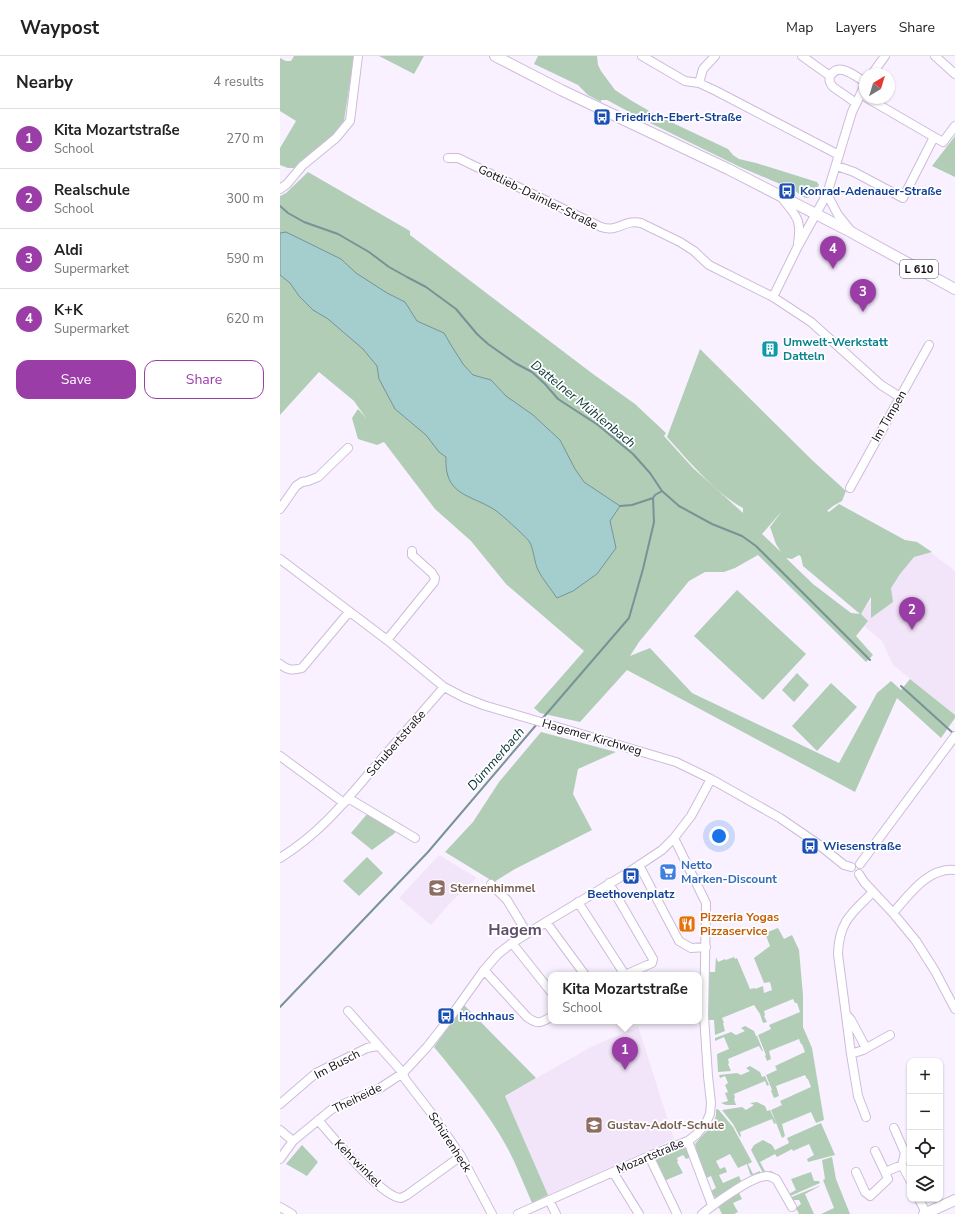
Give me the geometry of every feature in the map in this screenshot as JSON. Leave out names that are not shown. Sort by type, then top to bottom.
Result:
[{"type":"main road","name":"L 610","points":[[495,56],[561,90],[728,169],[851,232],[955,289]]},
{"type":"main road","points":[[925,1214],[955,1200]]},
{"type":"street","points":[[280,189],[287,184],[302,166],[336,138],[350,121],[358,56]]},
{"type":"street","points":[[642,56],[685,81],[699,84],[839,155]]},
{"type":"street","points":[[699,84],[703,69],[716,56]]},
{"type":"street","points":[[802,56],[830,76]]},
{"type":"street","points":[[876,68],[885,56]]},
{"type":"street","points":[[935,56],[955,74]]},
{"type":"street","points":[[856,103],[833,87],[829,80],[834,71],[839,69],[844,70],[859,79]]},
{"type":"street","points":[[773,297],[798,246],[827,194],[837,166],[847,128],[856,103],[859,100]]},
{"type":"street","points":[[878,104],[943,142],[955,126]]},
{"type":"street","points":[[837,166],[854,172],[903,198],[934,137]]},
{"type":"street","name":"Gottlieb-Daimler-Straße","points":[[448,158],[458,158],[608,230],[634,222],[640,223],[680,242],[694,251],[709,265],[773,297],[811,322],[882,384],[900,397]]},
{"type":"street","points":[[827,194],[838,215],[851,232]]},
{"type":"street","points":[[782,197],[799,222],[798,246]]},
{"type":"street","name":"Im Timpen","points":[[850,488],[930,345]]},
{"type":"street","points":[[280,509],[296,486],[302,482],[308,482],[318,477],[348,448]]},
{"type":"street","points":[[387,640],[434,582],[435,578],[412,555],[412,551]]},
{"type":"street","name":"Hagemer Kirchweg","points":[[280,560],[387,640],[444,687],[463,697],[478,703],[668,759],[711,779],[780,818],[818,844],[844,865],[851,867],[852,873],[859,874],[864,882],[893,913],[916,941],[952,996],[955,1009]]},
{"type":"street","points":[[280,664],[286,669],[294,671],[302,668],[349,612]]},
{"type":"street","name":"Schubertstraße","points":[[280,858],[297,848],[314,834],[336,812],[444,687]]},
{"type":"street","points":[[860,864],[955,736]]},
{"type":"street","points":[[280,756],[320,787],[415,838]]},
{"type":"street","name":"Theiheide","points":[[280,1159],[293,1141],[332,1109],[380,1088],[404,1073],[438,1034],[484,970],[498,954],[527,933],[639,866],[662,850],[674,838],[691,816],[711,779]]},
{"type":"street","name":"Mozartstraße","points":[[518,1214],[649,1156],[688,1141],[697,1134],[706,1123],[710,1114],[711,1103],[704,1016],[706,903],[674,838]]},
{"type":"street","points":[[851,867],[855,863],[860,864]]},
{"type":"street","points":[[859,874],[863,869],[860,864]]},
{"type":"street","points":[[639,866],[679,941],[691,948],[706,946]]},
{"type":"street","points":[[893,913],[923,880],[943,870],[955,869]]},
{"type":"street","points":[[609,883],[654,959],[652,963],[632,972]]},
{"type":"street","points":[[491,884],[507,900],[527,933]]},
{"type":"street","points":[[866,1117],[858,1096],[845,1013],[838,954],[839,940],[843,926],[873,892]]},
{"type":"street","points":[[578,902],[623,972]]},
{"type":"street","points":[[546,922],[583,972]]},
{"type":"street","points":[[512,943],[548,988]]},
{"type":"street","points":[[484,970],[527,1017],[534,1022],[541,1023],[548,1019]]},
{"type":"street","name":"Im Busch","points":[[348,1011],[404,1073]]},
{"type":"street","points":[[845,1013],[851,1020],[866,1048]]},
{"type":"street","points":[[851,1054],[890,1035]]},
{"type":"street","name":"Im Busch","points":[[280,1104],[316,1073],[367,1048],[378,1046]]},
{"type":"street","name":"Schürenheck","points":[[404,1073],[405,1079],[435,1118],[461,1156],[492,1214]]},
{"type":"street","name":"Kehrwinkel","points":[[318,1120],[356,1164],[377,1184],[395,1196],[402,1198],[461,1156]]},
{"type":"street","points":[[894,1128],[905,1153],[902,1165],[907,1174]]},
{"type":"street","points":[[280,1130],[293,1141]]},
{"type":"street","points":[[688,1141],[712,1205]]},
{"type":"street","points":[[856,1172],[865,1192],[870,1196],[888,1179],[875,1151]]},
{"type":"street","points":[[649,1156],[677,1214]]},
{"type":"street","points":[[885,1172],[902,1165]]},
{"type":"street","points":[[613,1172],[638,1214]]},
{"type":"street","points":[[702,1214],[712,1205],[743,1185],[767,1176],[776,1179],[792,1207]]},
{"type":"street","points":[[549,1200],[556,1214]]},
{"type":"street","points":[[920,1202],[925,1214]]},
{"type":"street","points":[[280,1207],[292,1214]]},
{"type":"shaded area","points":[[294,56],[354,56],[344,121],[336,132],[297,168],[288,168],[280,165],[280,148],[296,121],[280,111],[280,58],[286,61],[291,61]]},
{"type":"shaded area","points":[[379,56],[424,56],[414,74]]},
{"type":"shaded area","points":[[538,56],[597,56],[598,65],[601,71],[615,90],[632,101],[658,116],[728,149],[739,159],[817,182],[819,185],[810,197],[803,197],[794,190],[740,167],[646,121],[607,100],[601,100],[601,102],[588,95],[578,85],[534,64]]},
{"type":"shaded area","points":[[955,136],[955,177],[932,166]]},
{"type":"shaded area","points":[[308,172],[410,231],[410,235],[593,374],[635,404],[666,433],[664,436],[693,468],[743,513],[743,508],[722,494],[712,485],[667,437],[700,349],[813,461],[846,491],[842,501],[827,511],[829,512],[839,504],[905,540],[917,542],[932,552],[914,557],[891,588],[893,602],[871,618],[871,597],[861,614],[868,621],[856,636],[873,655],[866,662],[758,555],[735,568],[724,572],[705,572],[689,581],[639,642],[630,656],[650,648],[692,693],[839,763],[877,693],[891,681],[901,690],[910,679],[955,715],[955,718],[941,738],[897,698],[855,792],[627,670],[580,722],[540,713],[534,708],[584,651],[506,584],[471,541],[435,509],[384,442],[377,445],[358,439],[352,418],[358,409],[366,418],[354,401],[319,372],[280,415],[280,196],[286,193]],"holes":[[[782,511],[770,527],[776,544],[781,552],[762,534]],[[799,555],[803,566],[860,614],[851,613],[813,584],[786,558],[792,559]]]},
{"type":"shaded area","points":[[286,232],[341,259],[356,273],[387,293],[405,302],[417,321],[444,333],[463,364],[473,375],[491,380],[506,396],[533,415],[560,440],[575,469],[584,482],[620,506],[610,521],[616,548],[597,574],[573,591],[557,598],[538,570],[529,541],[508,520],[495,510],[460,492],[454,487],[449,479],[446,457],[439,452],[426,435],[395,409],[379,379],[377,366],[363,349],[328,319],[313,310],[299,296],[290,283],[280,275],[280,233]]},
{"type":"shaded area","points":[[917,542],[955,571],[955,715],[893,665],[882,641],[856,619]]},
{"type":"shaded area","points":[[737,590],[806,654],[763,700],[694,636]]},
{"type":"shaded area","points":[[797,673],[809,685],[794,702],[782,690]]},
{"type":"shaded area","points":[[831,683],[857,707],[817,751],[792,726]]},
{"type":"shaded area","points":[[541,732],[616,752],[578,769],[573,794],[592,830],[515,869],[494,882],[445,852],[473,822],[499,782]]},
{"type":"shaded area","points":[[367,814],[396,830],[395,833],[372,850],[351,833]]},
{"type":"shaded area","name":"Sternenhimmel","points":[[439,855],[477,878],[452,901],[431,925],[399,898]]},
{"type":"shaded area","points":[[367,857],[383,873],[359,896],[343,881]]},
{"type":"shaded area","points":[[778,928],[784,939],[792,935],[799,950],[803,995],[803,1027],[812,1048],[824,1120],[816,1123],[811,1112],[782,1124],[785,1136],[782,1138],[771,1110],[782,1105],[780,1101],[811,1087],[805,1075],[776,1086],[779,1096],[774,1098],[766,1075],[777,1070],[775,1066],[805,1052],[799,1039],[769,1051],[771,1059],[767,1061],[758,1035],[771,1029],[769,1025],[800,1012],[797,1003],[795,1003],[793,999],[764,1011],[764,1016],[767,1022],[763,1023],[760,1014],[754,1005],[722,1018],[725,1031],[715,1035],[714,1020],[709,1020],[709,972],[715,972],[716,957],[718,962],[734,957],[735,959],[737,958],[750,989],[763,986],[764,993],[772,990],[770,982],[764,983],[754,958],[770,946],[765,933]]},
{"type":"shaded area","points":[[464,1005],[536,1078],[505,1096],[548,1195],[532,1203],[508,1149],[492,1122],[474,1096],[434,1047]]},
{"type":"shaded area","name":"Gustav-Adolf-Schule","points":[[638,1026],[674,1139],[548,1195],[505,1096],[589,1048]]},
{"type":"shaded area","points":[[745,1026],[754,1031],[763,1051],[759,1046],[728,1059],[728,1064],[731,1071],[718,1072],[717,1054],[729,1049],[724,1037],[715,1041],[715,1038],[731,1032],[736,1035],[745,1031],[741,1028]]},
{"type":"shaded area","points":[[750,1066],[760,1072],[762,1077],[765,1076],[769,1085],[767,1086],[765,1081],[734,1094],[736,1105],[726,1105],[721,1103],[728,1101],[725,1093],[728,1092],[725,1085],[728,1083],[725,1076],[720,1078],[719,1075],[737,1073],[741,1075],[750,1071],[746,1068]]},
{"type":"shaded area","points":[[757,1102],[765,1106],[767,1111],[770,1110],[776,1123],[774,1124],[772,1119],[740,1132],[740,1137],[733,1124],[722,1110],[742,1107],[746,1110],[754,1105],[750,1103]]},
{"type":"shaded area","points":[[718,1109],[733,1127],[752,1162],[748,1164],[753,1174],[760,1171],[760,1177],[753,1177],[750,1174],[747,1164],[738,1168],[730,1154],[716,1161],[720,1169],[725,1167],[727,1172],[719,1175],[723,1183],[739,1176],[741,1181],[716,1198],[712,1195],[711,1191],[716,1188],[711,1176],[706,1178],[695,1144],[711,1127],[716,1116],[716,1110]]},
{"type":"shaded area","points":[[821,1123],[835,1155],[808,1162],[807,1159],[814,1155],[809,1144],[793,1151],[792,1149],[777,1157],[775,1154],[760,1162],[766,1173],[771,1171],[779,1176],[764,1175],[751,1150],[754,1145],[763,1140],[772,1145],[775,1150],[789,1143],[787,1138]]},
{"type":"shaded area","points":[[302,1145],[318,1162],[307,1176],[286,1164]]},
{"type":"shaded area","points":[[684,1148],[688,1149],[691,1157],[686,1159],[683,1155],[677,1158],[677,1162],[683,1173],[664,1181],[654,1160]]},
{"type":"shaded area","points":[[832,1157],[836,1179],[850,1214],[821,1214],[834,1208],[823,1180],[825,1179],[822,1160]]},
{"type":"shaded area","points":[[811,1172],[814,1181],[819,1181],[820,1183],[788,1197],[787,1195],[796,1190],[791,1179]]},
{"type":"shaded area","points":[[819,1186],[805,1194],[814,1214],[799,1214],[796,1208],[801,1204],[799,1200],[789,1198]]},
{"type":"shaded area","points":[[738,1191],[742,1199],[733,1203],[738,1212],[734,1214],[722,1214],[718,1206]]},
{"type":"waterway","name":"Dattelner Mühlenbach","points":[[280,206],[288,213],[304,222],[338,234],[369,252],[389,267],[426,287],[456,309],[477,334],[488,344],[515,363],[532,372],[558,399],[598,425],[633,454],[650,473],[662,491],[679,506],[712,524],[742,536],[756,546],[870,660]]},
{"type":"waterway","name":"Dümmerbach","points":[[542,719],[629,618],[654,522],[653,498],[662,491]]},
{"type":"waterway","points":[[620,506],[632,505],[653,498]]},
{"type":"waterway","name":"Dattelner Mühlenbach","points":[[901,686],[954,734]]},
{"type":"waterway","name":"Dümmerbach","points":[[280,1007],[428,852],[537,724]]},
{"type":"place","name":"Friedrich-Ebert-Straße","points":[[602,117]]},
{"type":"place","name":"Konrad-Adenauer-Straße","points":[[787,191]]},
{"type":"place","name":"K+K","points":[[833,269]]},
{"type":"place","name":"Aldi","points":[[863,312]]},
{"type":"place","name":"Umwelt-Werkstatt Datteln","points":[[770,349]]},
{"type":"place","name":"Realschule","points":[[912,630]]},
{"type":"place","name":"Wiesenstraße","points":[[810,846]]},
{"type":"place","name":"Netto Marken-Discount","points":[[668,872]]},
{"type":"place","name":"Beethovenplatz","points":[[631,876]]},
{"type":"place","name":"Sternenhimmel","points":[[437,888]]},
{"type":"place","name":"Pizzeria Yogas Pizzaservice","points":[[687,924]]},
{"type":"place","name":"Hochhaus","points":[[446,1016]]},
{"type":"place","name":"Kita Mozartstraße","points":[[625,1070]]},
{"type":"place","name":"Gustav-Adolf-Schule","points":[[594,1125]]},
{"type":"district","name":"Hagem","points":[[515,930]]}]
